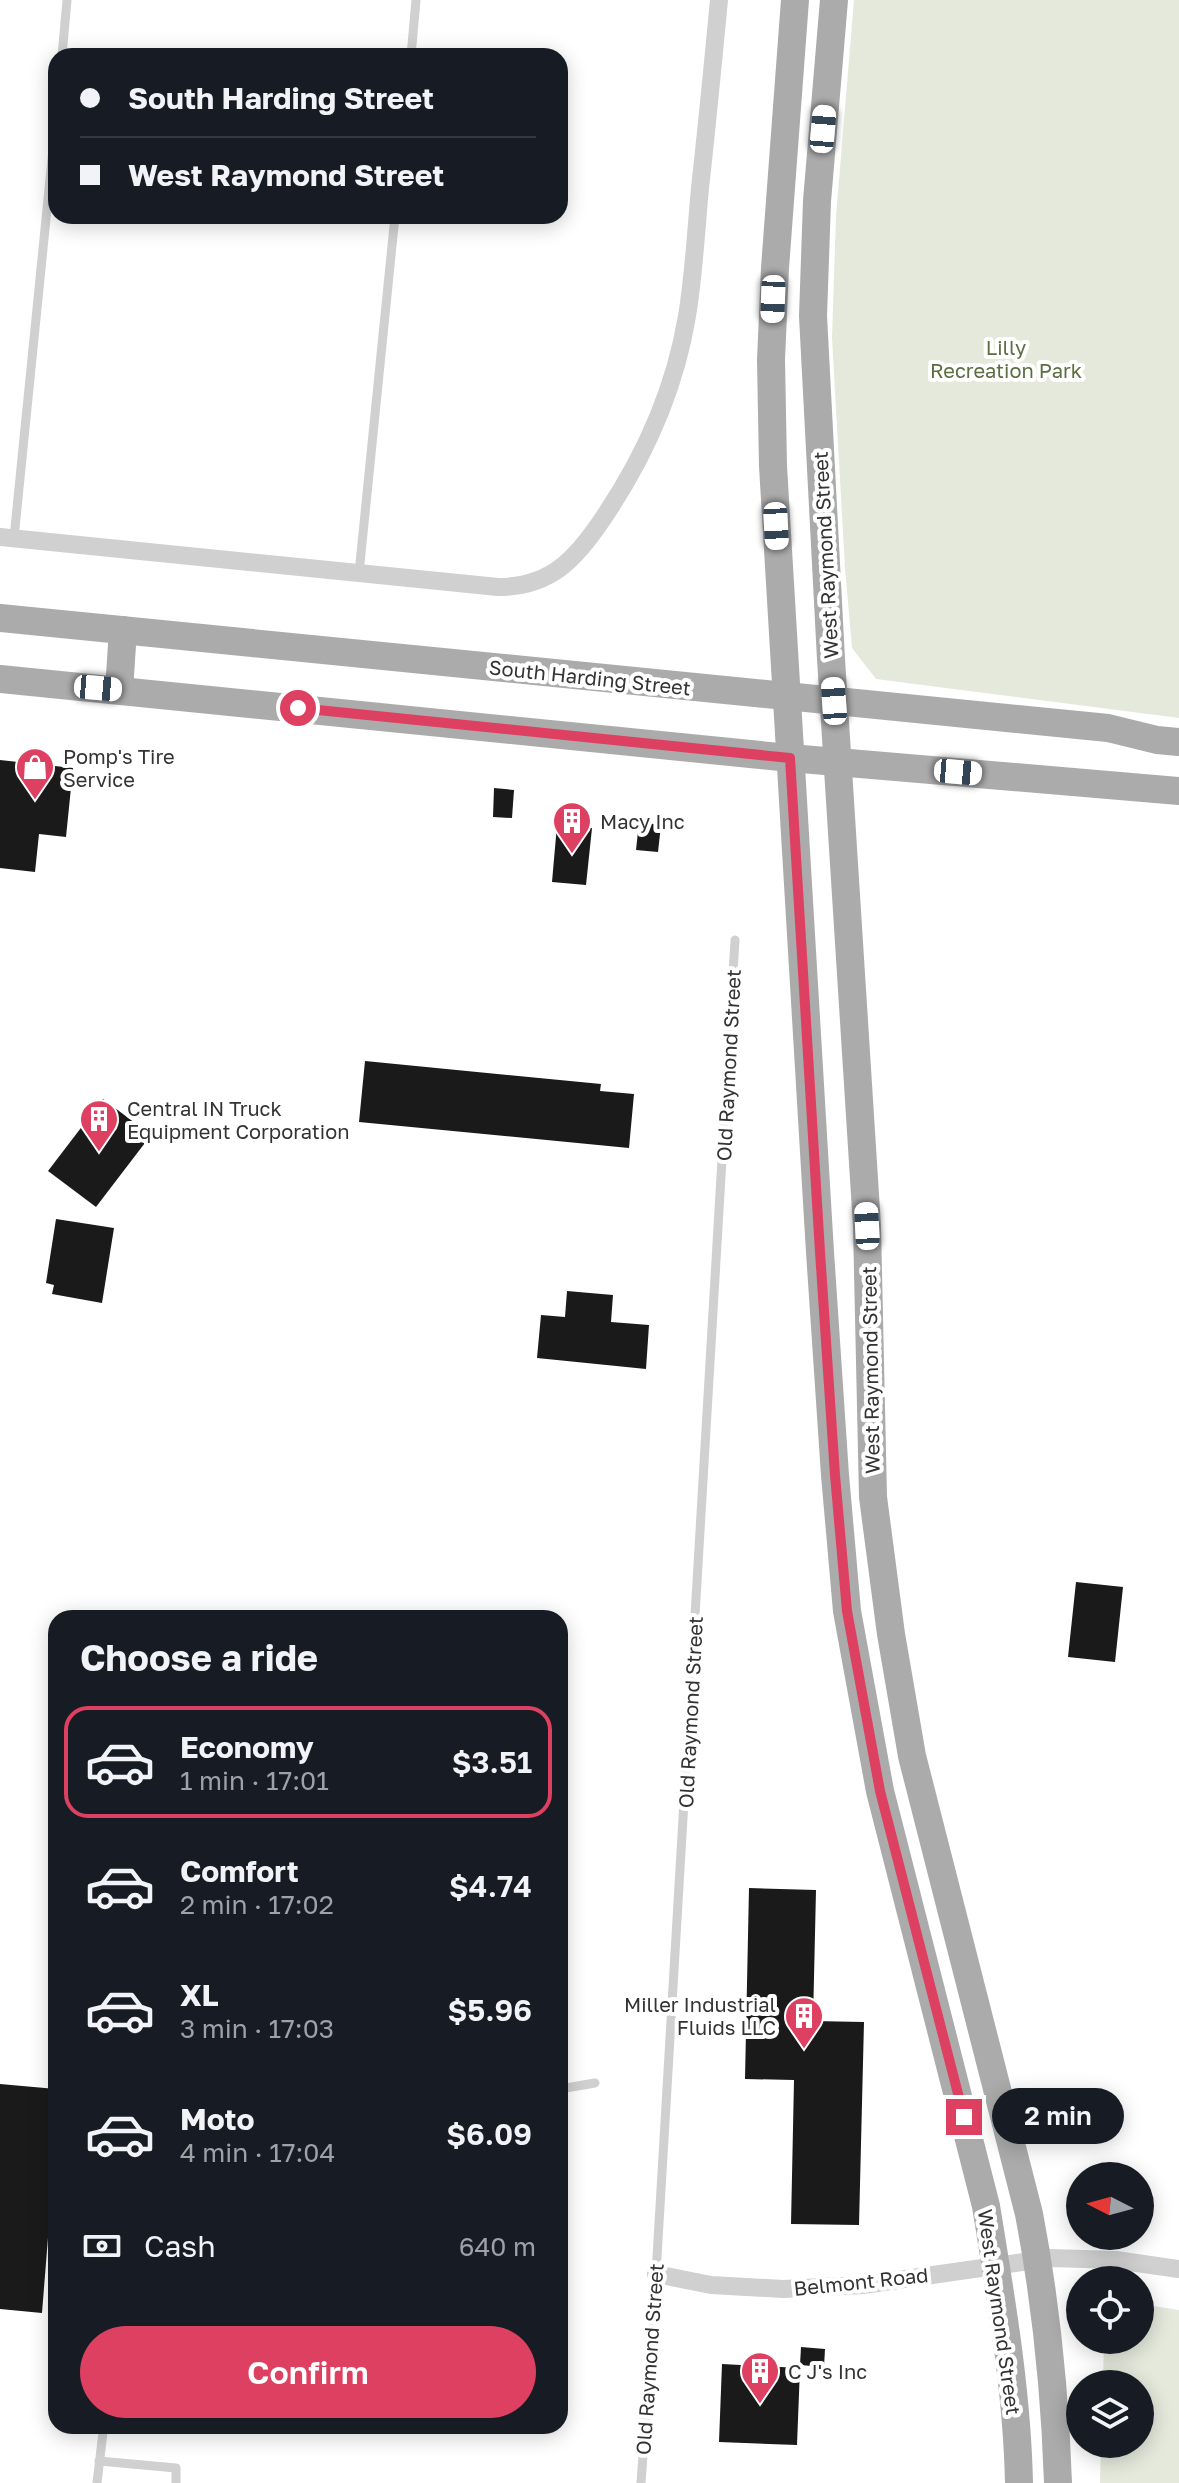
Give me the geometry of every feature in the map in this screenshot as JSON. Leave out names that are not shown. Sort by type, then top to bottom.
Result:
[{"type":"main road","name":"West Raymond Street","points":[[795,0],[775,268],[771,360],[773,466],[820,1252],[847,1611],[880,1791],[979,2176],[1018,2262],[1052,2377],[1058,2483]]},
{"type":"main road","name":"West Raymond Street","points":[[834,0],[817,201],[813,316],[867,1226],[873,1497],[902,1704],[918,1781],[1022,2179],[1011,2376],[1019,2483]]},
{"type":"main road","name":"South Harding Street","points":[[0,618],[1108,728],[1179,742]]},
{"type":"main road","points":[[119,690],[123,630]]},
{"type":"main road","points":[[0,679],[790,758],[1179,791]]},
{"type":"street","points":[[7,538],[498,587],[525,585],[549,577],[573,558],[610,509],[634,469],[671,384],[686,318],[719,0]]},
{"type":"street","name":"Belmont Road","points":[[656,2274],[711,2285],[801,2289],[872,2284],[1018,2262],[1102,2259],[1179,2269]]},
{"type":"lane","points":[[63,48],[67,0]]},
{"type":"lane","points":[[412,48],[416,0]]},
{"type":"lane","points":[[7,538],[48,187]]},
{"type":"lane","points":[[359,573],[394,224]]},
{"type":"lane","name":"Old Raymond Street","points":[[641,2483],[735,940]]},
{"type":"lane","points":[[568,2088],[595,2083]]},
{"type":"lane","points":[[97,2483],[103,2434]]},
{"type":"lane","points":[[99,2461],[176,2468],[176,2483]]},
{"type":"green space","name":"Lilly Recreation Park","points":[[854,0],[1179,0],[1179,718],[876,679],[852,648],[832,338],[836,216]]},
{"type":"green space","points":[[1154,2306],[1179,2310],[1179,2483],[1100,2483],[1101,2458],[1154,2458],[1154,2370],[1103,2370],[1104,2354],[1154,2354]]},
{"type":"building","name":"Pomp's Tire Service","points":[[0,760],[73,768],[66,837],[39,834],[35,872],[0,868]]},
{"type":"building","points":[[494,788],[514,790],[512,818],[493,817]]},
{"type":"building","points":[[639,822],[661,825],[658,852],[636,850]]},
{"type":"building","name":"Macy Inc","points":[[557,825],[592,828],[586,885],[552,882]]},
{"type":"building","points":[[365,1061],[601,1084],[600,1091],[634,1094],[629,1148],[359,1122]]},
{"type":"building","name":"Central IN Truck Equipment Corporation","points":[[103,1099],[151,1135],[96,1207],[48,1171]]},
{"type":"building","points":[[56,1219],[114,1228],[102,1303],[52,1294],[54,1285],[46,1283]]},
{"type":"building","points":[[567,1291],[613,1295],[611,1322],[649,1325],[646,1369],[537,1358],[541,1315],[565,1317]]},
{"type":"building","points":[[1076,1582],[1123,1587],[1115,1662],[1068,1657]]},
{"type":"building","name":"Miller Industrial Fluids LLC","points":[[749,1888],[816,1890],[813,2021],[864,2022],[859,2225],[791,2224],[794,2080],[745,2079]]},
{"type":"building","points":[[0,2084],[48,2088],[48,2238],[42,2313],[0,2309]]},
{"type":"building","points":[[801,2347],[825,2349],[824,2367],[800,2365]]},
{"type":"building","name":"C J's Inc","points":[[722,2364],[800,2368],[797,2445],[719,2442]]},
{"type":"place","name":"Pomp's Tire Service","points":[[35,801]]},
{"type":"place","name":"Macy Inc","points":[[572,855]]},
{"type":"place","name":"Central IN Truck Equipment Corporation","points":[[99,1153]]},
{"type":"place","name":"Miller Industrial Fluids LLC","points":[[804,2050]]},
{"type":"place","name":"C J's Inc","points":[[760,2405]]},
{"type":"route","points":[[298,708],[790,758],[820,1252],[847,1611],[880,1791],[964,2117]]}]
